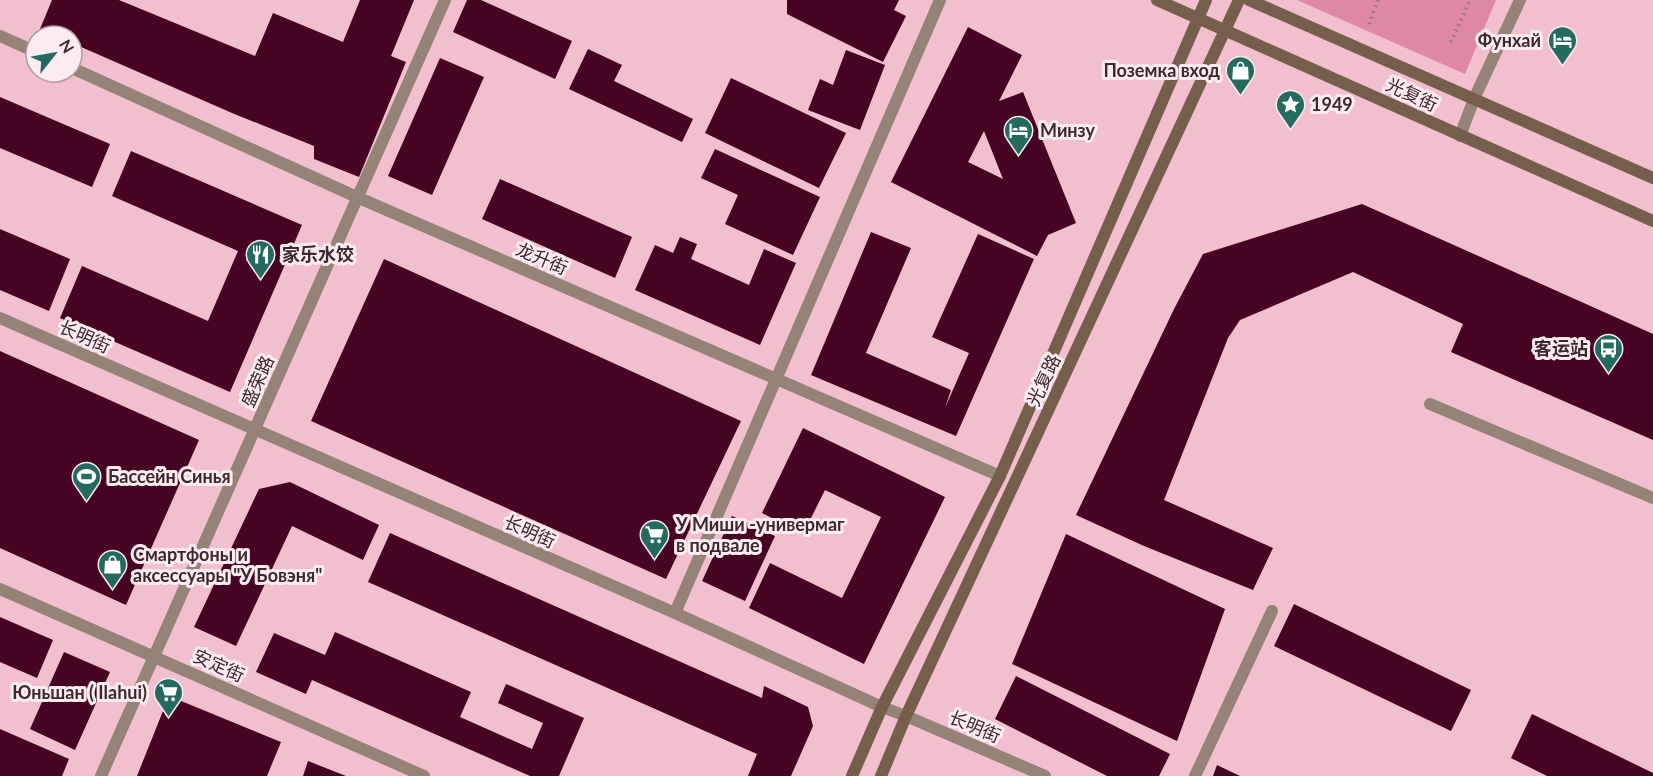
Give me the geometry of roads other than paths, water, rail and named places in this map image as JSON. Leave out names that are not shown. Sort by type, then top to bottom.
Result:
[{"type":"street","name":"盛荣路","points":[[101,776],[446,0]]},
{"type":"street","points":[[675,614],[940,0]]},
{"type":"street","name":"光复街","points":[[1157,0],[1227,29],[1460,136],[1653,221]]},
{"type":"street","name":"光复路","points":[[852,776],[882,707],[1000,476],[1206,0]]},
{"type":"street","name":"光复路","points":[[881,776],[906,716],[1239,0]]},
{"type":"street","name":"光复街","points":[[1248,0],[1653,178]]},
{"type":"street","points":[[1460,136],[1474,99],[1520,0]]},
{"type":"street","points":[[0,36],[24,47]]},
{"type":"street","name":"龙升街","points":[[84,73],[359,198],[1000,476]]},
{"type":"street","name":"长明街","points":[[0,318],[882,707],[1045,776]]},
{"type":"street","points":[[1430,404],[1653,498]]},
{"type":"street","name":"安定街","points":[[0,589],[424,776]]},
{"type":"street","points":[[1196,776],[1272,611]]},
{"type":"place","name":"Фунхай","points":[[1562,66]]},
{"type":"place","name":"Поземка вход","points":[[1241,96]]},
{"type":"place","name":"1949","points":[[1290,130]]},
{"type":"place","name":"Минзу","points":[[1019,156]]},
{"type":"place","name":"家乐水饺","points":[[261,280]]},
{"type":"place","name":"客运站","points":[[1609,374]]},
{"type":"place","name":"Бассейн Синья","points":[[87,502]]},
{"type":"place","name":"У Миши -универмаг в подвале","points":[[655,560]]},
{"type":"place","name":"Смартфоны и аксессуары \"У Бовэня\"","points":[[112,590]]},
{"type":"place","name":"Юньшан ( Ilahui)","points":[[168,718]]}]
